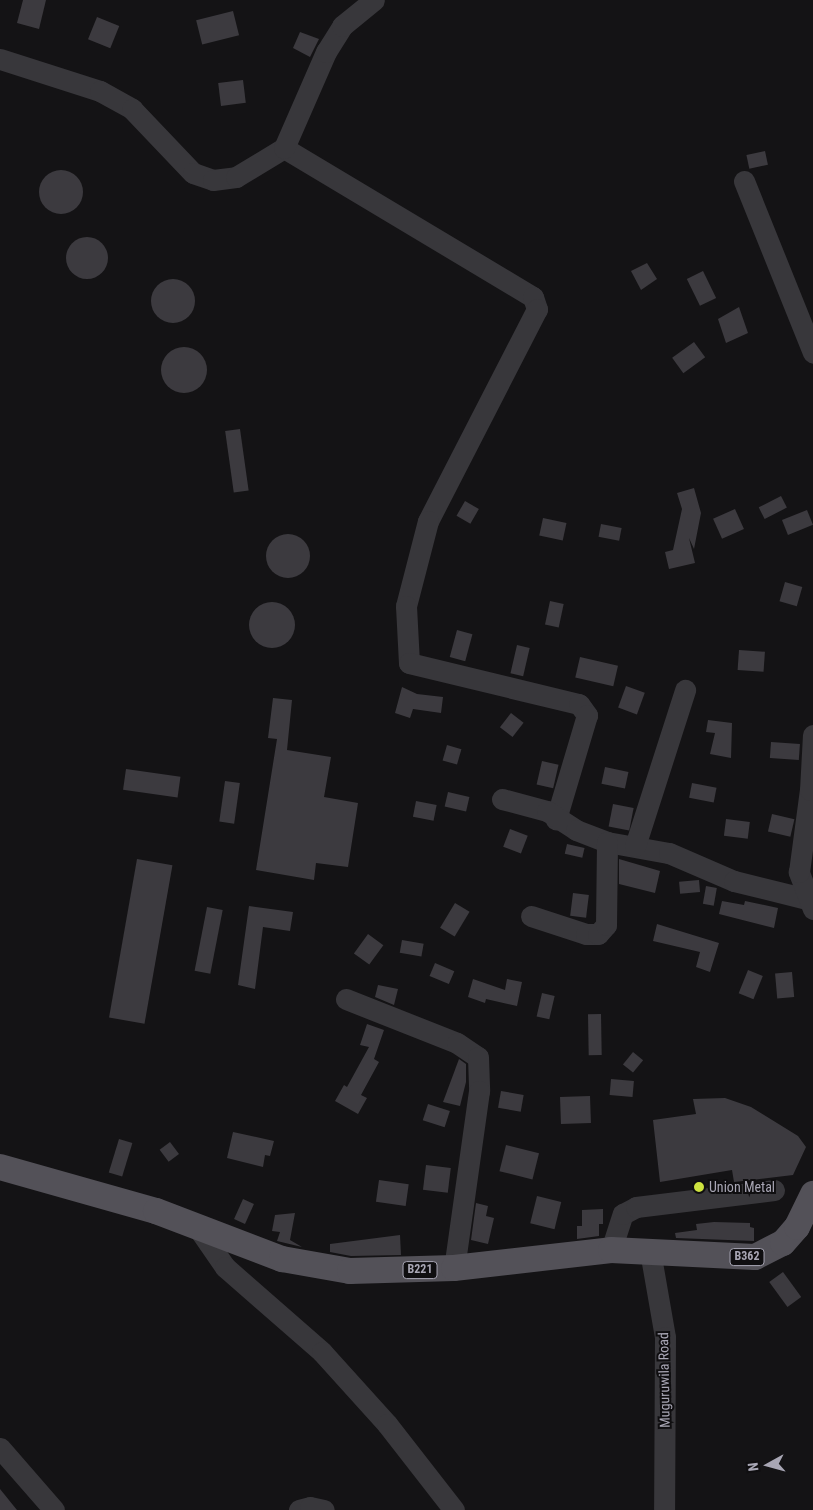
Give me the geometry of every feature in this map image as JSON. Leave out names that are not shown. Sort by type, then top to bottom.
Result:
[{"type":"main road","name":"B221","points":[[0,1167],[196,1225],[282,1259],[310,1266],[350,1271],[454,1268],[611,1250],[650,1251]]},
{"type":"main road","name":"B362","points":[[650,1251],[740,1258],[762,1254],[783,1243],[797,1227],[813,1194]]},
{"type":"street","points":[[0,59],[108,96],[132,109],[193,173],[212,180],[236,178],[284,148],[338,32],[374,0]]},
{"type":"street","points":[[284,148],[533,297],[537,309],[428,521],[406,606],[409,663],[579,704],[587,715],[556,819]]},
{"type":"street","points":[[744,181],[813,354]]},
{"type":"street","points":[[635,846],[684,690]]},
{"type":"street","points":[[810,904],[799,872],[810,790],[813,735]]},
{"type":"street","points":[[502,800],[547,811],[556,819],[607,842],[669,853],[734,881],[810,904]]},
{"type":"street","points":[[531,916],[586,934],[598,934],[606,925],[607,842]]},
{"type":"street","points":[[346,999],[456,1043],[478,1057],[479,1091],[454,1268]]},
{"type":"street","points":[[611,1250],[623,1214],[636,1207],[774,1190]]},
{"type":"street","points":[[196,1225],[225,1267],[322,1352],[387,1424],[454,1510]]},
{"type":"street","name":"Muguruwila Road","points":[[650,1251],[665,1337],[664,1510]]},
{"type":"street","points":[[0,1448],[54,1510]]},
{"type":"street","points":[[299,1510],[310,1507],[324,1510]]},
{"type":"building","points":[[23,0],[46,0],[39,29],[17,23]]},
{"type":"building","points":[[233,11],[239,35],[202,44],[196,20]]},
{"type":"building","points":[[97,17],[119,26],[110,48],[88,39]]},
{"type":"building","points":[[300,32],[319,39],[310,57],[293,48]]},
{"type":"building","points":[[243,80],[246,103],[221,106],[218,83]]},
{"type":"building","points":[[765,151],[768,165],[749,169],[746,155]]},
{"type":"building","points":[[61,170],[73,174],[79,180],[83,192],[79,204],[73,210],[61,214],[49,210],[43,204],[39,192],[43,180],[49,174]]},
{"type":"building","points":[[91,237],[99,240],[105,246],[108,258],[105,270],[99,276],[83,279],[75,276],[69,270],[66,254],[69,246],[75,240]]},
{"type":"building","points":[[647,263],[657,279],[641,290],[631,271]]},
{"type":"building","points":[[703,271],[716,298],[700,306],[687,279]]},
{"type":"building","points":[[169,279],[177,279],[189,285],[195,301],[189,317],[177,323],[169,323],[157,317],[151,305],[151,297],[157,285]]},
{"type":"building","points":[[739,307],[748,333],[726,343],[718,319]]},
{"type":"building","points":[[694,342],[705,357],[683,373],[672,358]]},
{"type":"building","points":[[184,347],[197,351],[203,357],[207,370],[203,383],[197,389],[184,393],[171,389],[165,383],[161,370],[165,357],[171,351]]},
{"type":"building","points":[[240,429],[249,490],[234,492],[225,431]]},
{"type":"building","points":[[694,488],[701,513],[694,549],[689,538],[695,563],[669,569],[665,552],[673,550],[682,509],[677,493]]},
{"type":"building","points":[[781,496],[787,508],[765,519],[759,507]]},
{"type":"building","points":[[465,501],[479,509],[470,524],[456,516]]},
{"type":"building","points":[[735,509],[744,529],[722,539],[713,519]]},
{"type":"building","points":[[807,510],[813,525],[788,535],[782,520]]},
{"type":"building","points":[[543,518],[566,523],[563,541],[539,536]]},
{"type":"building","points":[[601,524],[622,528],[619,541],[599,537]]},
{"type":"building","points":[[288,534],[300,538],[306,544],[310,556],[306,568],[300,574],[288,578],[276,574],[270,568],[266,556],[270,544],[276,538]]},
{"type":"building","points":[[785,582],[802,587],[797,606],[779,601]]},
{"type":"building","points":[[550,601],[564,604],[559,627],[545,624]]},
{"type":"building","points":[[272,602],[285,606],[291,612],[295,625],[291,638],[285,644],[272,648],[259,644],[253,638],[249,625],[253,612],[259,606]]},
{"type":"building","points":[[457,630],[472,634],[465,661],[450,657]]},
{"type":"building","points":[[517,645],[530,648],[523,676],[510,673]]},
{"type":"building","points":[[739,650],[765,652],[764,672],[738,670]]},
{"type":"building","points":[[580,657],[618,666],[613,686],[575,677]]},
{"type":"building","points":[[626,686],[645,693],[637,714],[618,708]]},
{"type":"building","points":[[402,687],[417,694],[443,697],[441,713],[413,709],[410,718],[395,713]]},
{"type":"building","points":[[273,698],[292,700],[287,750],[331,757],[324,797],[358,803],[348,867],[316,863],[314,880],[256,870],[277,739],[268,738]]},
{"type":"building","points":[[511,713],[524,723],[513,737],[500,727]]},
{"type":"building","points":[[708,720],[732,723],[731,758],[710,754],[715,733],[706,732]]},
{"type":"building","points":[[771,742],[800,744],[799,760],[770,758]]},
{"type":"building","points":[[447,745],[461,749],[457,765],[443,760]]},
{"type":"building","points":[[542,761],[559,765],[553,788],[537,784]]},
{"type":"building","points":[[605,767],[628,772],[625,789],[601,784]]},
{"type":"building","points":[[126,769],[180,777],[178,797],[123,790]]},
{"type":"building","points":[[225,781],[240,783],[234,824],[219,822]]},
{"type":"building","points":[[692,783],[717,788],[714,802],[689,798]]},
{"type":"building","points":[[448,792],[469,797],[466,812],[445,807]]},
{"type":"building","points":[[416,801],[437,805],[434,821],[413,817]]},
{"type":"building","points":[[613,804],[634,808],[629,831],[609,827]]},
{"type":"building","points":[[772,814],[794,819],[790,837],[768,832]]},
{"type":"building","points":[[726,819],[750,822],[748,839],[724,836]]},
{"type":"building","points":[[510,829],[528,836],[521,854],[503,847]]},
{"type":"building","points":[[567,844],[585,848],[582,858],[565,854]]},
{"type":"building","points":[[137,859],[172,865],[144,1024],[109,1018]]},
{"type":"building","points":[[619,859],[660,871],[655,893],[619,884]]},
{"type":"building","points":[[699,880],[700,892],[680,894],[679,882]]},
{"type":"building","points":[[706,886],[717,888],[714,906],[703,904]]},
{"type":"building","points":[[573,893],[589,895],[586,918],[570,916]]},
{"type":"building","points":[[722,901],[744,905],[745,901],[778,908],[774,928],[719,914]]},
{"type":"building","points":[[455,903],[470,912],[455,937],[440,928]]},
{"type":"building","points":[[249,906],[293,912],[290,931],[263,927],[255,989],[238,985]]},
{"type":"building","points":[[207,907],[223,910],[210,974],[195,971]]},
{"type":"building","points":[[657,924],[719,943],[710,972],[696,967],[700,952],[653,941]]},
{"type":"building","points":[[368,934],[383,945],[369,965],[354,953]]},
{"type":"building","points":[[402,940],[424,944],[421,957],[400,953]]},
{"type":"building","points":[[435,963],[454,971],[449,984],[430,976]]},
{"type":"building","points":[[748,970],[763,976],[753,999],[739,993]]},
{"type":"building","points":[[792,972],[794,997],[777,998],[775,973]]},
{"type":"building","points":[[473,979],[505,990],[507,979],[522,982],[517,1006],[486,999],[485,1003],[468,997]]},
{"type":"building","points":[[378,985],[398,989],[394,1005],[375,997]]},
{"type":"building","points":[[542,993],[555,996],[549,1019],[537,1016]]},
{"type":"building","points":[[588,1014],[601,1014],[602,1055],[589,1055]]},
{"type":"building","points":[[367,1024],[384,1030],[374,1059],[379,1062],[361,1095],[367,1098],[358,1114],[335,1101],[344,1085],[347,1087],[369,1047],[360,1045]]},
{"type":"building","points":[[633,1052],[643,1060],[633,1073],[623,1064]]},
{"type":"building","points":[[459,1059],[466,1064],[466,1082],[460,1106],[443,1102]]},
{"type":"building","points":[[611,1079],[634,1081],[633,1097],[610,1095]]},
{"type":"building","points":[[501,1091],[524,1095],[521,1112],[498,1108]]},
{"type":"building","points":[[590,1096],[591,1123],[561,1124],[560,1097]]},
{"type":"building","points":[[725,1098],[751,1107],[798,1136],[806,1147],[793,1175],[734,1182],[732,1170],[660,1182],[653,1120],[696,1114],[693,1099]]},
{"type":"building","points":[[428,1104],[450,1111],[445,1127],[423,1120]]},
{"type":"building","points":[[233,1132],[274,1141],[270,1156],[265,1155],[263,1167],[227,1158]]},
{"type":"building","points":[[119,1139],[132,1143],[122,1177],[109,1172]]},
{"type":"building","points":[[170,1142],[179,1154],[169,1162],[160,1150]]},
{"type":"building","points":[[506,1145],[539,1153],[532,1179],[499,1171]]},
{"type":"building","points":[[426,1165],[451,1168],[448,1193],[423,1190]]},
{"type":"building","points":[[379,1180],[409,1184],[406,1206],[376,1202]]},
{"type":"building","points":[[537,1196],[561,1202],[554,1229],[530,1223]]},
{"type":"building","points":[[243,1199],[254,1204],[245,1224],[234,1219]]},
{"type":"building","points":[[476,1203],[488,1206],[486,1216],[494,1218],[488,1244],[471,1240]]},
{"type":"building","points":[[603,1209],[603,1224],[599,1224],[599,1236],[577,1239],[577,1226],[582,1226],[582,1210]]},
{"type":"building","points":[[295,1213],[290,1240],[302,1247],[277,1241],[280,1232],[272,1231],[275,1215]]},
{"type":"building","points":[[714,1222],[750,1223],[750,1227],[754,1228],[754,1241],[676,1238],[675,1233],[697,1230],[696,1224]]},
{"type":"building","points":[[400,1235],[401,1255],[351,1256],[330,1252],[330,1244]]},
{"type":"building","points":[[783,1272],[801,1297],[787,1307],[769,1282]]},
{"type":"building","points":[[0,1489],[17,1510],[0,1510]]},
{"type":"place","name":"Union Metal","points":[[699,1187]]}]
